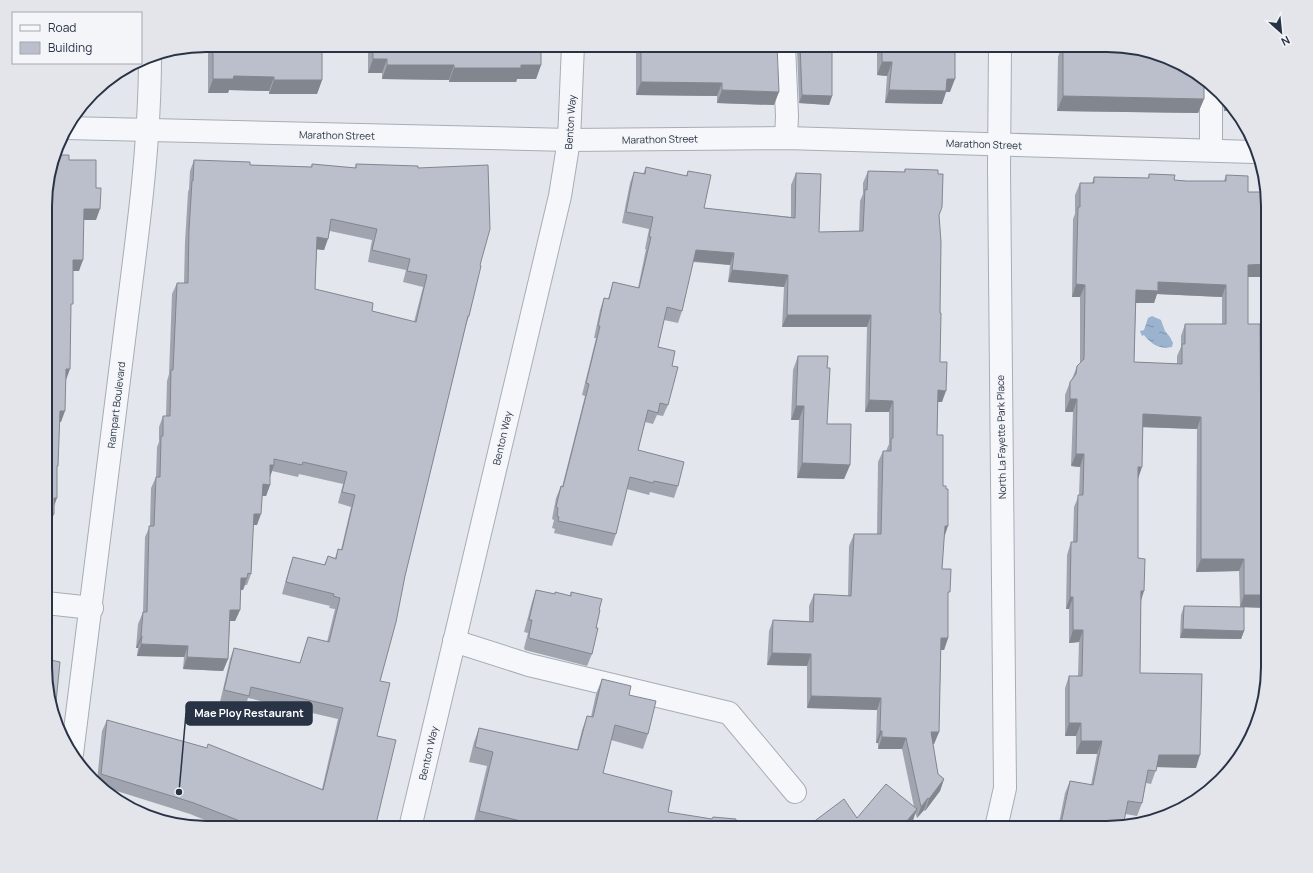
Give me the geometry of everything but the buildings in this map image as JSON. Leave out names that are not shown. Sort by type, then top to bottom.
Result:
[{"type":"street","name":"Benton Way","points":[[412,821],[560,196],[569,140],[573,52]]},
{"type":"street","points":[[784,52],[787,116],[786,138]]},
{"type":"street","name":"North La Fayette Park Place","points":[[998,821],[1005,788],[999,144],[1000,52]]},
{"type":"street","name":"Rampart Boulevard","points":[[73,745],[92,608],[143,184],[150,88],[150,63]]},
{"type":"street","points":[[1211,92],[1211,150]]},
{"type":"street","name":"Marathon Street","points":[[73,128],[569,140],[786,138],[1251,152]]},
{"type":"street","points":[[52,604],[92,608]]},
{"type":"street","points":[[454,641],[529,665],[729,714],[794,792]]},
{"type":"water","points":[[1152,316],[1161,320],[1165,331],[1173,343],[1172,347],[1164,348],[1156,346],[1144,335],[1142,336],[1140,331],[1144,330],[1148,318]]},
{"type":"place","name":"Mae Ploy Restaurant","points":[[179,792]]}]
